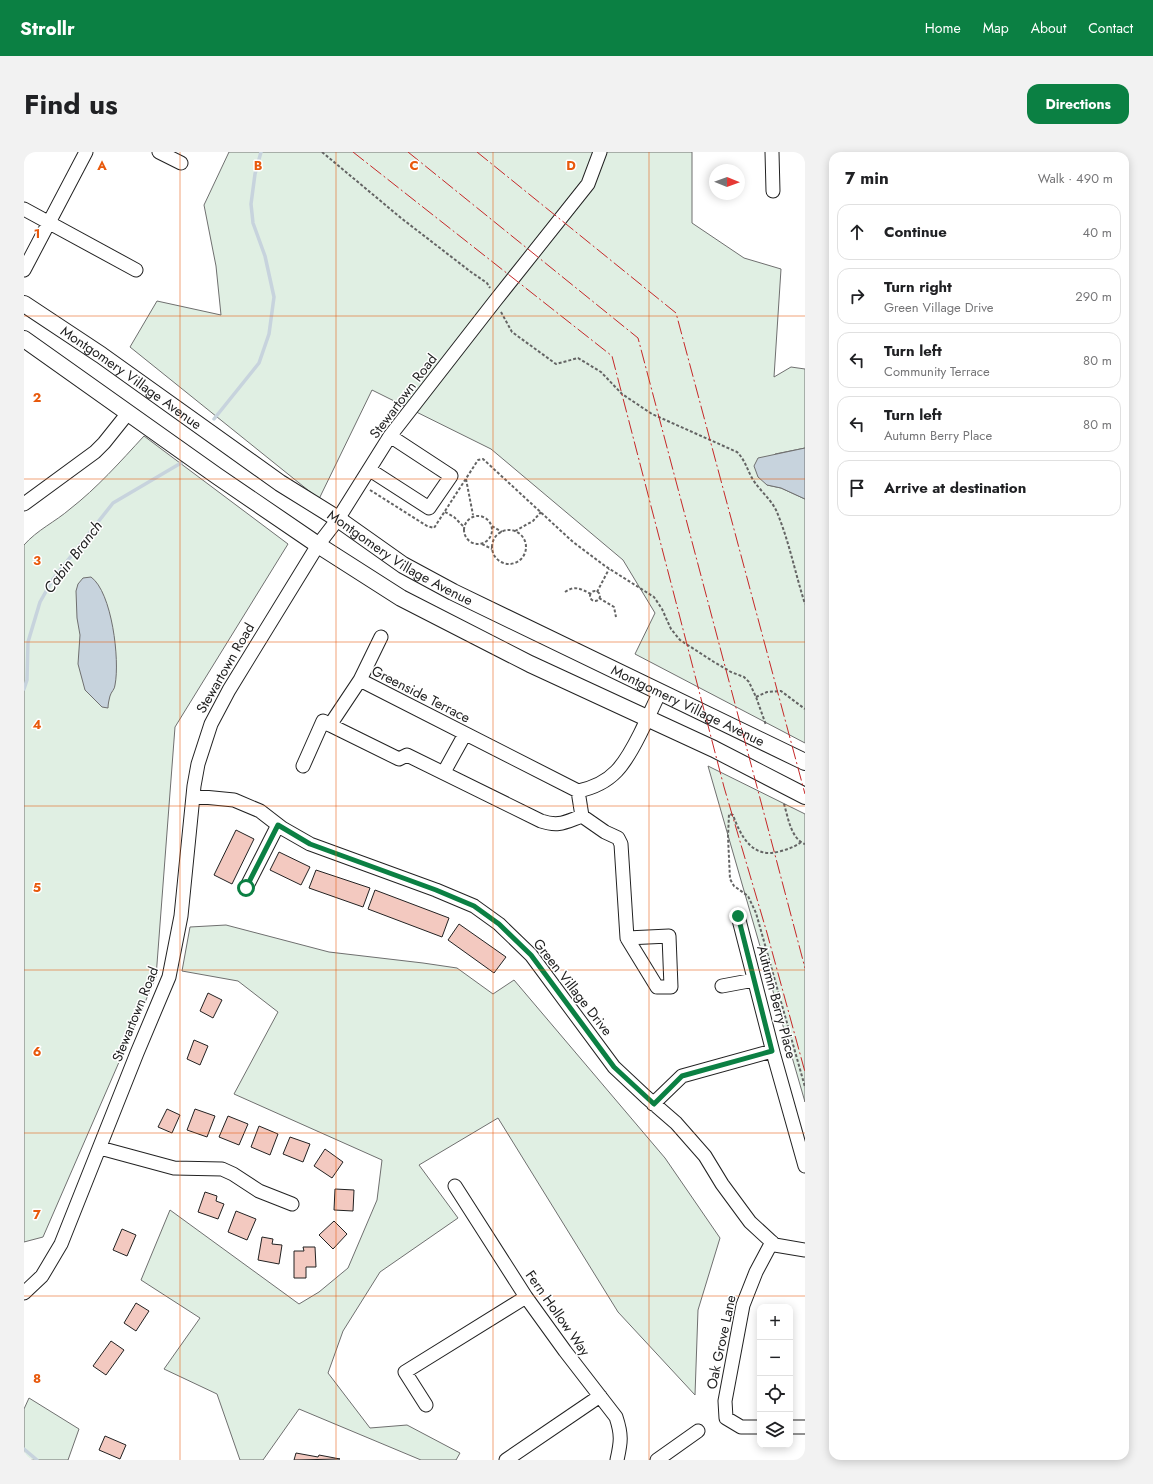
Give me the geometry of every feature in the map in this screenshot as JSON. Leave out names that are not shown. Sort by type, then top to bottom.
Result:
[{"type":"main road","name":"Montgomery Village Avenue","points":[[24,304],[101,355],[280,482],[338,519],[403,565],[460,595],[805,762]]},
{"type":"main road","name":"Montgomery Village Avenue","points":[[24,340],[217,476],[318,545],[401,598],[530,664],[714,749],[805,796]]},
{"type":"street","points":[[24,270],[86,152]]},
{"type":"street","points":[[159,152],[181,163]]},
{"type":"street","name":"Stewartown Road","points":[[24,1293],[42,1276],[61,1244],[169,977],[181,916],[193,796],[198,764],[211,724],[229,690],[318,545],[374,472],[390,436],[588,184],[600,152]]},
{"type":"street","points":[[772,152],[772,191]]},
{"type":"street","points":[[24,209],[136,270]]},
{"type":"street","points":[[24,504],[95,452],[128,413]]},
{"type":"street","points":[[374,472],[429,508],[451,476],[390,436]]},
{"type":"street","points":[[360,680],[380,637]]},
{"type":"street","name":"Greenside Terrace","points":[[330,725],[360,680],[578,791]]},
{"type":"street","points":[[627,938],[669,936],[671,987],[657,987],[627,938],[621,844],[618,838],[604,832],[582,816],[578,791],[592,789],[612,777],[623,766],[660,692]]},
{"type":"street","points":[[303,766],[323,721],[399,759],[407,755],[552,825],[582,816]]},
{"type":"street","points":[[444,772],[465,734]]},
{"type":"street","name":"Green Village Drive","points":[[193,796],[234,800],[260,810],[278,825],[310,844],[436,890],[474,906],[499,924],[531,955],[614,1067],[676,1123],[700,1151],[750,1222],[775,1245],[805,1250]]},
{"type":"street","points":[[246,888],[278,825]]},
{"type":"street","name":"Autumn Berry Place","points":[[738,916],[772,1051],[805,1166]]},
{"type":"street","points":[[722,986],[754,980]]},
{"type":"street","points":[[654,1104],[682,1076],[772,1051]]},
{"type":"street","points":[[100,1148],[174,1168],[222,1169],[233,1174],[259,1191],[292,1204]]},
{"type":"street","name":"Fern Hollow Way","points":[[455,1186],[526,1297],[564,1351],[616,1417],[621,1430],[621,1442],[617,1460]]},
{"type":"street","name":"Oak Grove Lane","points":[[757,1427],[741,1427],[726,1418],[725,1401],[743,1305],[756,1272],[772,1242]]},
{"type":"street","points":[[426,1405],[405,1372],[526,1297]]},
{"type":"street","points":[[506,1460],[600,1396]]},
{"type":"street","points":[[793,1427],[805,1427]]},
{"type":"street","points":[[657,1460],[698,1430]]},
{"type":"path","points":[[322,152],[401,218],[487,283],[512,332],[556,364],[578,358],[601,372],[622,394],[652,414],[737,452],[744,460],[749,473],[757,485],[776,510],[805,604]]},
{"type":"path","points":[[369,489],[430,527],[434,528],[478,460],[483,458],[574,542],[609,569],[644,589],[654,597],[675,635],[709,659],[731,672],[744,677],[749,682],[756,697],[766,725]]},
{"type":"path","points":[[366,494],[374,472]]},
{"type":"path","points":[[466,479],[473,516]]},
{"type":"path","points":[[445,512],[464,527]]},
{"type":"path","points":[[514,532],[533,521],[541,512]]},
{"type":"path","points":[[492,549],[487,545],[475,543],[467,539],[464,527],[466,522],[473,516],[482,516],[486,518],[491,526],[502,532]]},
{"type":"path","points":[[481,543],[490,537],[491,526]]},
{"type":"path","points":[[506,530],[514,532],[521,536],[525,543],[526,551],[518,562],[510,565],[502,563],[494,556],[492,549],[493,540],[496,536],[506,530]]},
{"type":"path","points":[[609,569],[597,592],[599,594],[599,598],[614,608],[616,617]]},
{"type":"path","points":[[565,592],[574,587],[581,588],[591,594]]},
{"type":"path","points":[[591,594],[593,591],[597,592]]},
{"type":"path","points":[[591,594],[590,598],[592,600],[597,600],[599,598]]},
{"type":"path","points":[[756,697],[767,692],[781,691],[785,692],[805,709]]},
{"type":"path","points":[[784,804],[796,838],[805,844]]},
{"type":"path","points":[[801,842],[796,846],[773,854],[759,851],[747,842],[737,826],[733,815],[729,814],[728,837],[730,878],[734,886],[748,896],[756,913],[805,1087]]},
{"type":"green space","points":[[229,152],[692,152],[692,223],[744,258],[781,269],[774,377],[791,367],[805,369],[805,448],[775,454],[767,485],[781,488],[805,499],[805,743],[635,654],[655,613],[623,560],[491,449],[372,390],[319,499],[130,347],[157,301],[221,315],[216,266],[204,205]]},
{"type":"green space","points":[[144,436],[288,544],[175,727],[156,977],[43,1237],[24,1242],[24,545],[90,492]]},
{"type":"green space","points":[[708,766],[805,814],[805,1102]]},
{"type":"green space","points":[[226,925],[329,952],[457,968],[493,994],[514,980],[665,1158],[720,1238],[698,1310],[695,1395],[618,1312],[498,1118],[419,1165],[458,1218],[380,1272],[343,1331],[328,1373],[370,1428],[407,1425],[460,1453],[456,1460],[421,1460],[299,1409],[263,1460],[240,1460],[217,1394],[164,1369],[200,1318],[141,1280],[170,1210],[299,1304],[319,1292],[348,1268],[377,1200],[382,1160],[234,1094],[278,1012],[238,981],[182,971],[190,927]]},
{"type":"green space","points":[[29,1398],[79,1429],[68,1460],[24,1460],[24,1409]]},
{"type":"shaded area","points":[[805,448],[805,499],[781,488],[767,485],[758,477],[754,466],[758,458]]},
{"type":"shaded area","points":[[91,577],[98,585],[104,597],[113,627],[116,674],[115,686],[110,696],[108,708],[102,707],[85,690],[78,664],[80,635],[77,618],[76,591],[78,584],[83,578]]},
{"type":"building","points":[[236,830],[254,839],[232,884],[214,875]]},
{"type":"building","points":[[279,852],[310,867],[301,885],[270,870]]},
{"type":"building","points":[[316,870],[370,888],[363,907],[309,888]]},
{"type":"building","points":[[375,890],[449,918],[442,937],[368,909]]},
{"type":"building","points":[[459,924],[506,957],[494,973],[448,940]]},
{"type":"building","points":[[208,993],[222,1000],[213,1018],[200,1011]]},
{"type":"building","points":[[194,1040],[208,1046],[200,1065],[187,1059]]},
{"type":"building","points":[[167,1109],[180,1115],[172,1133],[158,1127]]},
{"type":"building","points":[[195,1109],[215,1116],[207,1137],[187,1130]]},
{"type":"building","points":[[228,1116],[248,1124],[239,1145],[219,1137]]},
{"type":"building","points":[[259,1126],[278,1134],[270,1155],[251,1147]]},
{"type":"building","points":[[290,1137],[310,1144],[303,1162],[283,1154]]},
{"type":"building","points":[[325,1149],[343,1162],[332,1178],[314,1166]]},
{"type":"building","points":[[335,1189],[354,1190],[353,1211],[334,1210]]},
{"type":"building","points":[[205,1192],[217,1196],[216,1201],[224,1204],[218,1219],[198,1212]]},
{"type":"building","points":[[236,1211],[256,1219],[247,1240],[228,1232]]},
{"type":"building","points":[[334,1221],[347,1234],[333,1249],[319,1235]]},
{"type":"building","points":[[122,1229],[136,1235],[127,1256],[113,1250]]},
{"type":"building","points":[[262,1237],[273,1239],[272,1244],[282,1245],[279,1264],[258,1260]]},
{"type":"building","points":[[303,1247],[315,1247],[316,1267],[306,1267],[306,1278],[294,1278],[294,1251],[304,1251]]},
{"type":"building","points":[[136,1303],[149,1311],[136,1331],[124,1323]]},
{"type":"building","points":[[111,1341],[124,1350],[106,1375],[93,1366]]},
{"type":"building","points":[[105,1436],[126,1445],[120,1459],[99,1450]]},
{"type":"building","points":[[296,1453],[318,1457],[319,1455],[340,1459],[294,1460]]},
{"type":"waterway","name":"Cabin Branch","points":[[214,419],[259,363],[269,334],[274,297],[265,256],[253,223],[251,204],[255,174],[261,152]]},
{"type":"waterway","name":"Cabin Branch","points":[[24,689],[27,680],[28,642],[40,602],[53,579],[113,503],[181,463]]},
{"type":"waterway","points":[[24,1449],[37,1460]]},
{"type":"power","points":[[353,152],[612,356],[724,787],[767,933],[805,1072]]},
{"type":"power","points":[[408,152],[638,338],[805,968]]},
{"type":"power","points":[[477,152],[676,313],[805,794]]},
{"type":"route","points":[[246,888],[278,825],[310,844],[436,890],[474,906],[499,924],[531,955],[614,1067],[654,1104],[666,1090],[682,1076],[709,1068],[738,1062],[772,1051],[738,916]]}]
